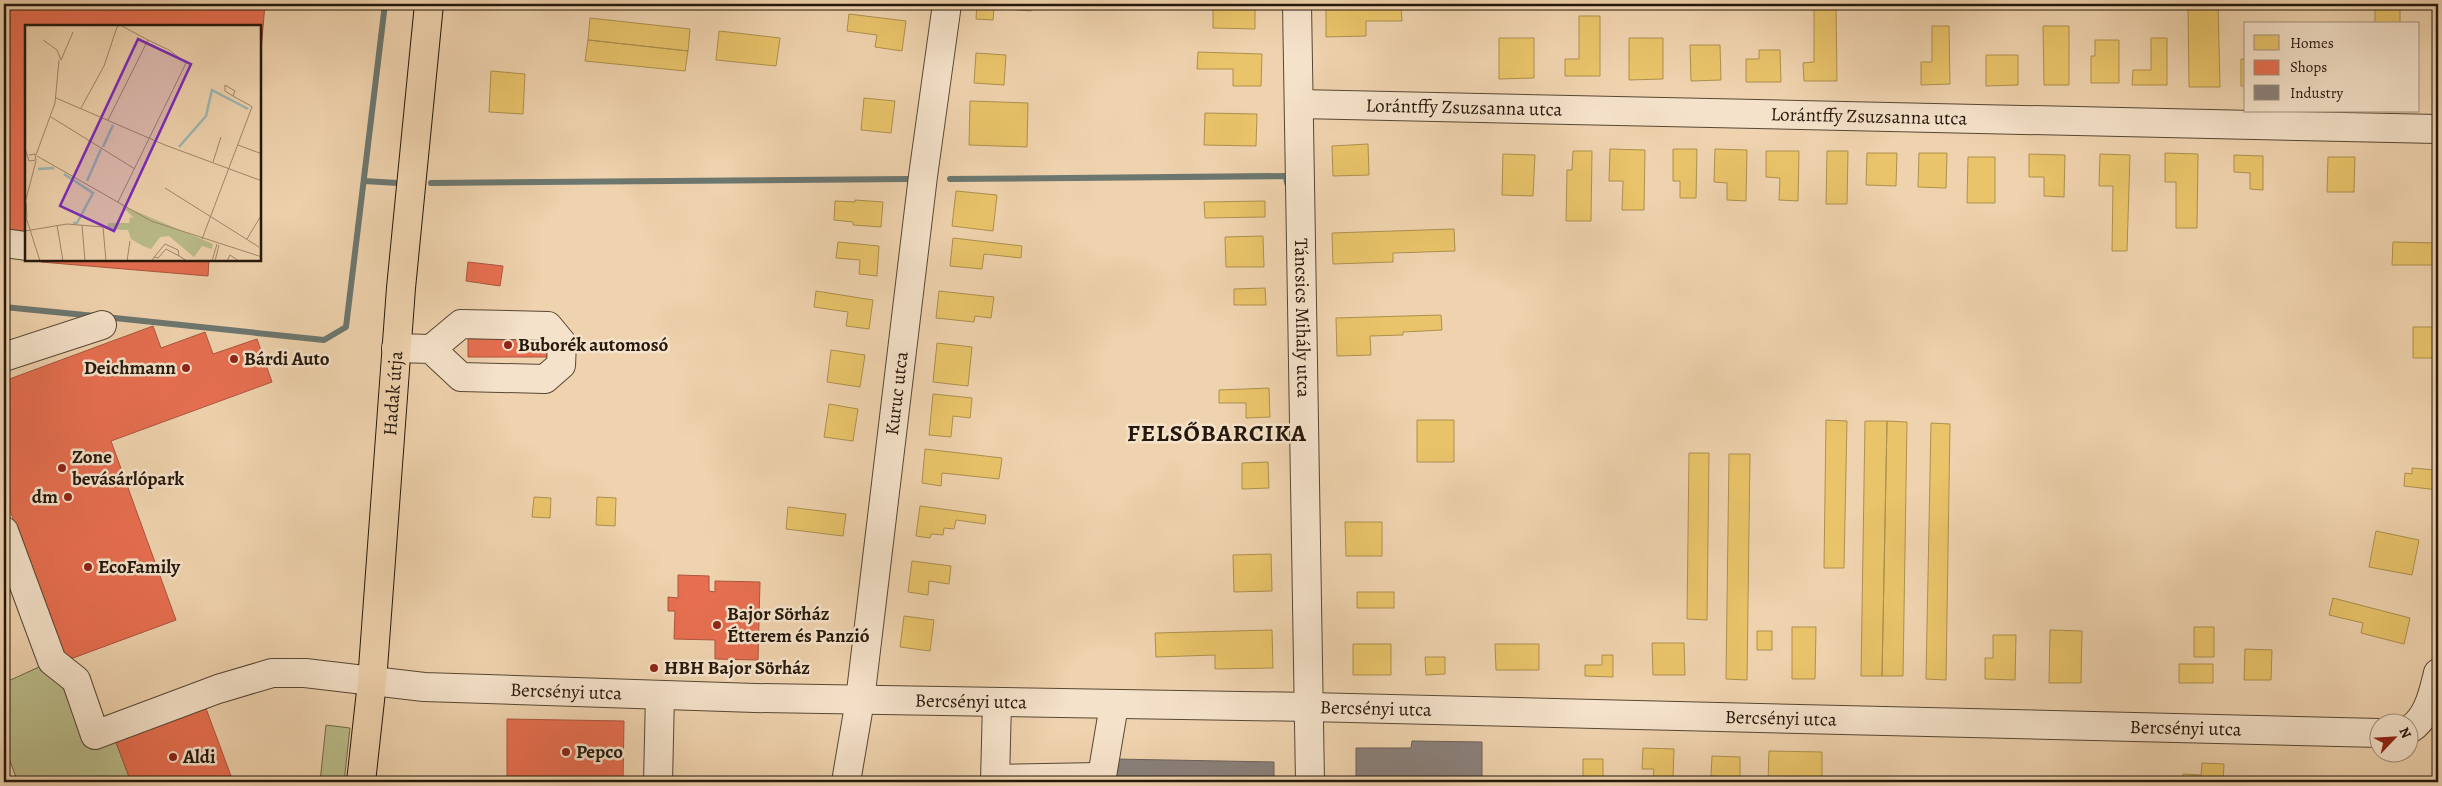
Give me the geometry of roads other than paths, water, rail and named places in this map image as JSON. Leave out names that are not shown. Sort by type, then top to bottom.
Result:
[{"type":"main road","name":"Hadak útja","points":[[361,782],[372,682],[396,348],[429,4]]},
{"type":"street","name":"Kuruc utca","points":[[846,782],[860,700],[923,176],[947,4]]},
{"type":"street","name":"Táncsics Mihály utca","points":[[1297,4],[1310,782]]},
{"type":"street","name":"Lorántffy Zsuzsanna utca","points":[[1299,104],[2438,129]]},
{"type":"street","points":[[4,243],[25,246]]},
{"type":"street","points":[[4,357],[102,325]]},
{"type":"street","points":[[396,348],[431,349]]},
{"type":"street","name":"Bercsényi utca","points":[[4,531],[52,661],[76,680],[95,735],[218,689],[272,673],[305,673],[424,687],[660,695],[1308,707],[2370,733]]},
{"type":"street","points":[[2420,718],[2426,710],[2438,673]]},
{"type":"street","points":[[658,782],[660,695]]},
{"type":"street","points":[[997,702],[995,781],[1100,780],[1114,704]]},
{"type":"waterway","points":[[105,317],[324,340],[346,327],[385,4]]},
{"type":"waterway","points":[[950,179],[1286,176],[1287,183]]},
{"type":"waterway","points":[[431,183],[908,179]]},
{"type":"waterway","points":[[364,181],[398,183]]},
{"type":"waterway","points":[[4,307],[95,316]]},
{"type":"place","name":"Buborék automosó","points":[[508,345]]},
{"type":"place","name":"Bárdi Auto","points":[[234,359]]},
{"type":"place","name":"Deichmann","points":[[186,368]]},
{"type":"place","name":"Zone bevásárlópark","points":[[62,468]]},
{"type":"place","name":"dm","points":[[68,497]]},
{"type":"place","name":"EcoFamily","points":[[88,567]]},
{"type":"place","name":"Bajor Sörház Étterem és Panzió","points":[[717,625]]},
{"type":"place","name":"HBH Bajor Sörház","points":[[654,668]]},
{"type":"place","name":"Pepco","points":[[566,752]]},
{"type":"place","name":"Aldi","points":[[173,757]]},
{"type":"district","name":"FELSŐBARCIKA","points":[[1217,433]]}]
